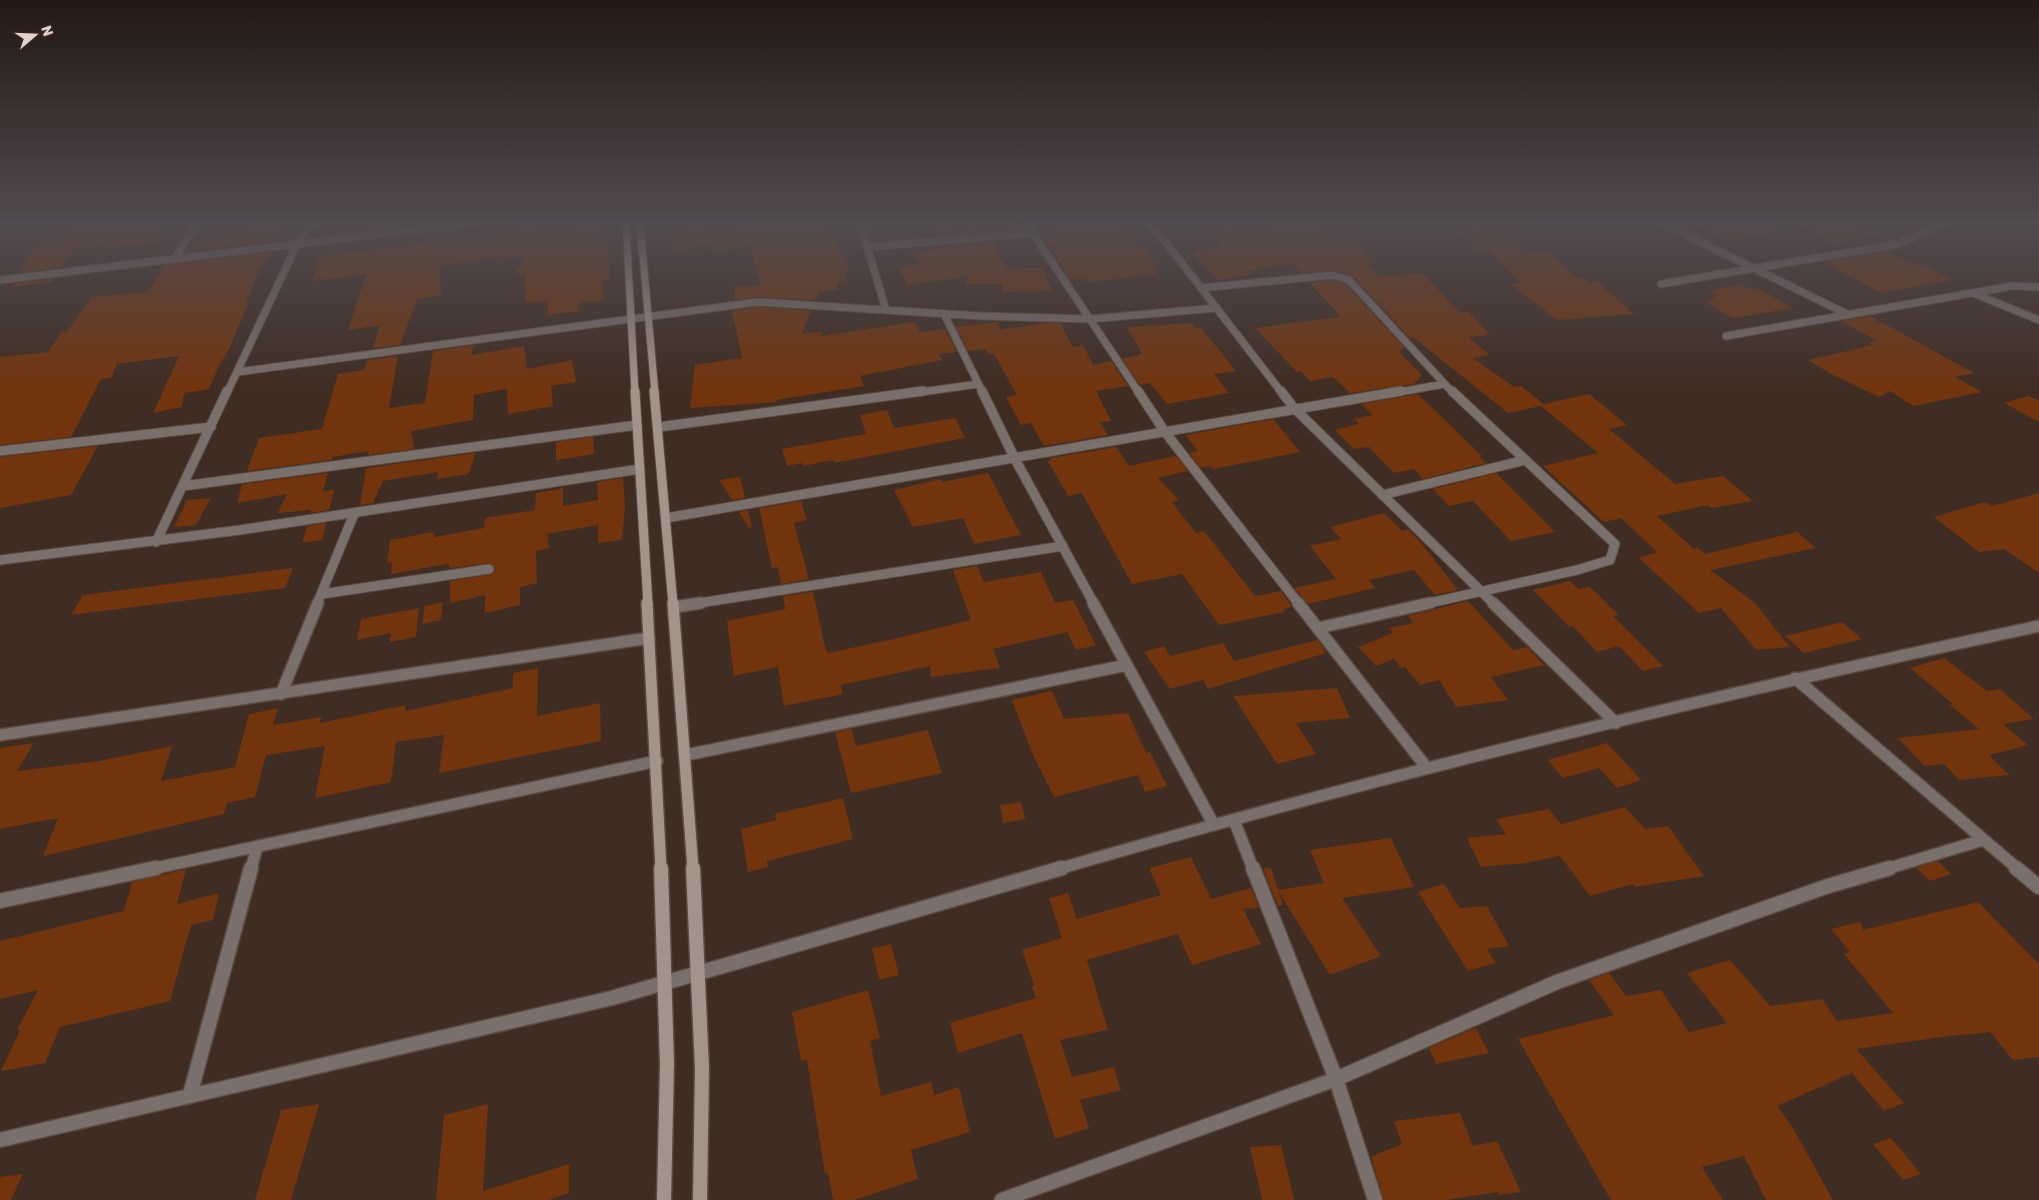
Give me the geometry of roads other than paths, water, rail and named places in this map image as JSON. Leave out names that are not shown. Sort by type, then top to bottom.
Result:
[{"type":"main road","points":[[628,279],[657,761],[667,981],[667,1153],[664,1200]]},
{"type":"main road","points":[[645,279],[686,755],[699,972],[702,1146],[700,1200]]},
{"type":"street","points":[[156,542],[281,279]]},
{"type":"street","points":[[878,279],[886,310]]},
{"type":"street","points":[[1063,279],[1165,432],[1426,768]]},
{"type":"street","points":[[1194,279],[1294,408],[1479,592],[1616,723]]},
{"type":"street","points":[[1201,288],[1292,279]]},
{"type":"street","points":[[1318,628],[1577,570],[1610,560],[1615,544],[1444,384],[1347,279]]},
{"type":"street","points":[[1661,284],[1692,279]]},
{"type":"street","points":[[1774,279],[1847,314]]},
{"type":"street","points":[[1726,336],[1972,292],[2012,286],[2039,287]]},
{"type":"street","points":[[1972,292],[2039,320]]},
{"type":"street","points":[[237,372],[648,315],[757,302],[944,314],[1090,318],[1216,308]]},
{"type":"street","points":[[944,314],[1015,459],[1214,825]]},
{"type":"street","points":[[658,427],[978,384]]},
{"type":"street","points":[[666,518],[1015,459],[1294,408],[1444,384]]},
{"type":"street","points":[[183,486],[637,424]]},
{"type":"street","points":[[0,451],[211,427]]},
{"type":"street","points":[[1382,495],[1525,460]]},
{"type":"street","points":[[0,560],[156,542],[354,514],[640,469]]},
{"type":"street","points":[[281,694],[354,514]]},
{"type":"street","points":[[674,607],[1063,546]]},
{"type":"street","points":[[322,594],[489,569]]},
{"type":"street","points":[[0,1140],[612,998],[1214,825],[1426,768],[1795,678],[2037,629]]},
{"type":"street","points":[[0,735],[649,638]]},
{"type":"street","points":[[686,755],[1128,665]]},
{"type":"street","points":[[1795,678],[2039,887]]},
{"type":"street","points":[[0,901],[657,761]]},
{"type":"street","points":[[1234,820],[1336,1079],[1375,1200]]},
{"type":"street","points":[[1002,1200],[1336,1079],[1557,982],[1828,886],[1983,840]]},
{"type":"street","points":[[190,1095],[257,847]]}]
